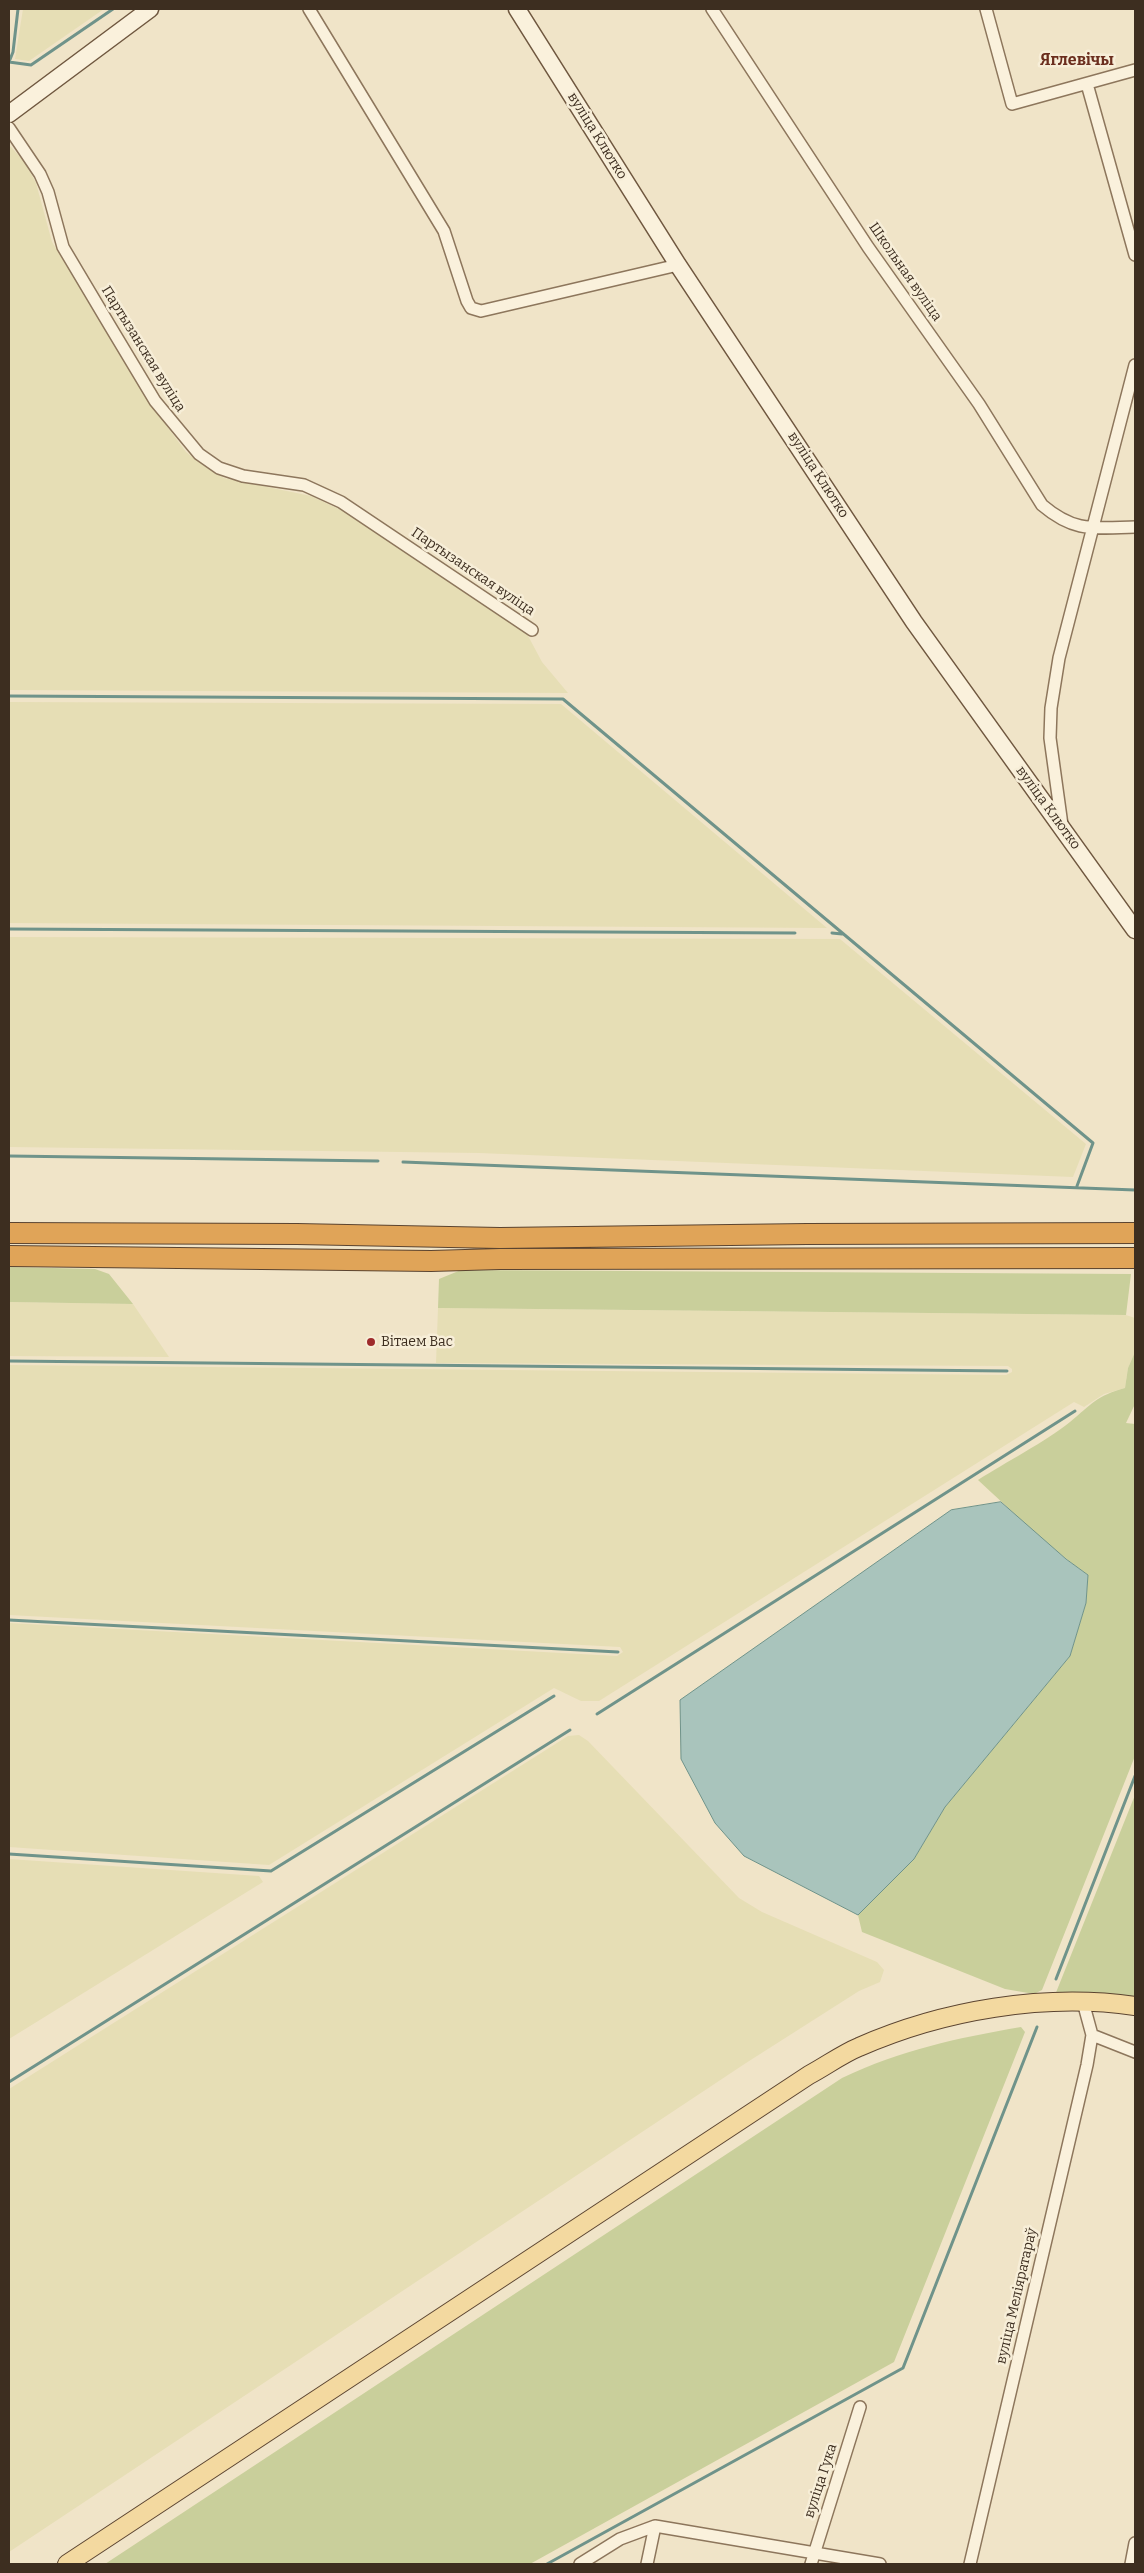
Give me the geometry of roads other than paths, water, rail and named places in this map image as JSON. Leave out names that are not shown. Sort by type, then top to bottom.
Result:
[{"type":"highway","points":[[9,1234],[296,1234],[500,1238],[808,1234],[1135,1233]]},
{"type":"highway","points":[[9,1256],[431,1261],[500,1259],[1135,1258]]},
{"type":"main road","points":[[67,2564],[809,2075],[857,2048],[896,2032],[988,2009],[1083,2002],[1135,2006]]},
{"type":"street","points":[[9,114],[150,9]]},
{"type":"street","points":[[309,9],[444,231],[471,308],[481,311],[678,265]]},
{"type":"street","name":"вуліца Клютко","points":[[517,9],[678,265],[914,622],[1135,930]]},
{"type":"street","name":"Школьная вуліца","points":[[712,9],[868,247],[979,404],[1042,505],[1055,516],[1072,525],[1092,528],[1135,527]]},
{"type":"street","points":[[986,9],[1012,104],[1135,70]]},
{"type":"street","points":[[1087,84],[1135,254]]},
{"type":"street","name":"Партызанская вуліца","points":[[9,128],[40,174],[48,192],[63,247],[155,401],[199,454],[219,468],[243,476],[304,485],[341,502],[532,630]]},
{"type":"street","points":[[1063,829],[1050,738],[1051,708],[1059,658],[1135,365]]},
{"type":"street","points":[[1083,2002],[1092,2034],[1135,2052]]},
{"type":"street","name":"вуліца Меліяратараў","points":[[970,2564],[1087,2065],[1092,2034]]},
{"type":"street","name":"вуліца Гука","points":[[812,2559],[860,2407]]},
{"type":"street","points":[[647,2564],[655,2526]]},
{"type":"street","points":[[580,2564],[620,2539],[655,2526],[738,2539],[812,2559],[880,2564]]},
{"type":"street","points":[[1132,2564],[1135,2543]]},
{"type":"water","points":[[1001,1502],[1066,1559],[1088,1575],[1086,1603],[1070,1656],[945,1807],[914,1859],[858,1915],[744,1856],[715,1823],[681,1759],[680,1700],[951,1510]]},
{"type":"waterway","points":[[9,62],[13,52],[18,9]]},
{"type":"waterway","points":[[9,62],[31,65],[113,9]]},
{"type":"waterway","points":[[9,696],[563,699],[1093,1143],[1077,1186]]},
{"type":"waterway","points":[[9,929],[795,933]]},
{"type":"waterway","points":[[832,933],[842,934]]},
{"type":"waterway","points":[[9,1156],[378,1161]]},
{"type":"waterway","points":[[403,1162],[1135,1190]]},
{"type":"waterway","points":[[9,1361],[1007,1371]]},
{"type":"waterway","points":[[597,1714],[1075,1411]]},
{"type":"waterway","points":[[9,1620],[618,1652]]},
{"type":"waterway","points":[[9,1854],[271,1871],[554,1696]]},
{"type":"waterway","points":[[9,2082],[570,1730]]},
{"type":"waterway","points":[[1056,1979],[1135,1776]]},
{"type":"waterway","points":[[547,2564],[903,2368],[1037,2027]]},
{"type":"place","name":"Вітаем Вас","points":[[371,1342]]},
{"type":"district","name":"Яглевічы","points":[[1077,61]]}]
